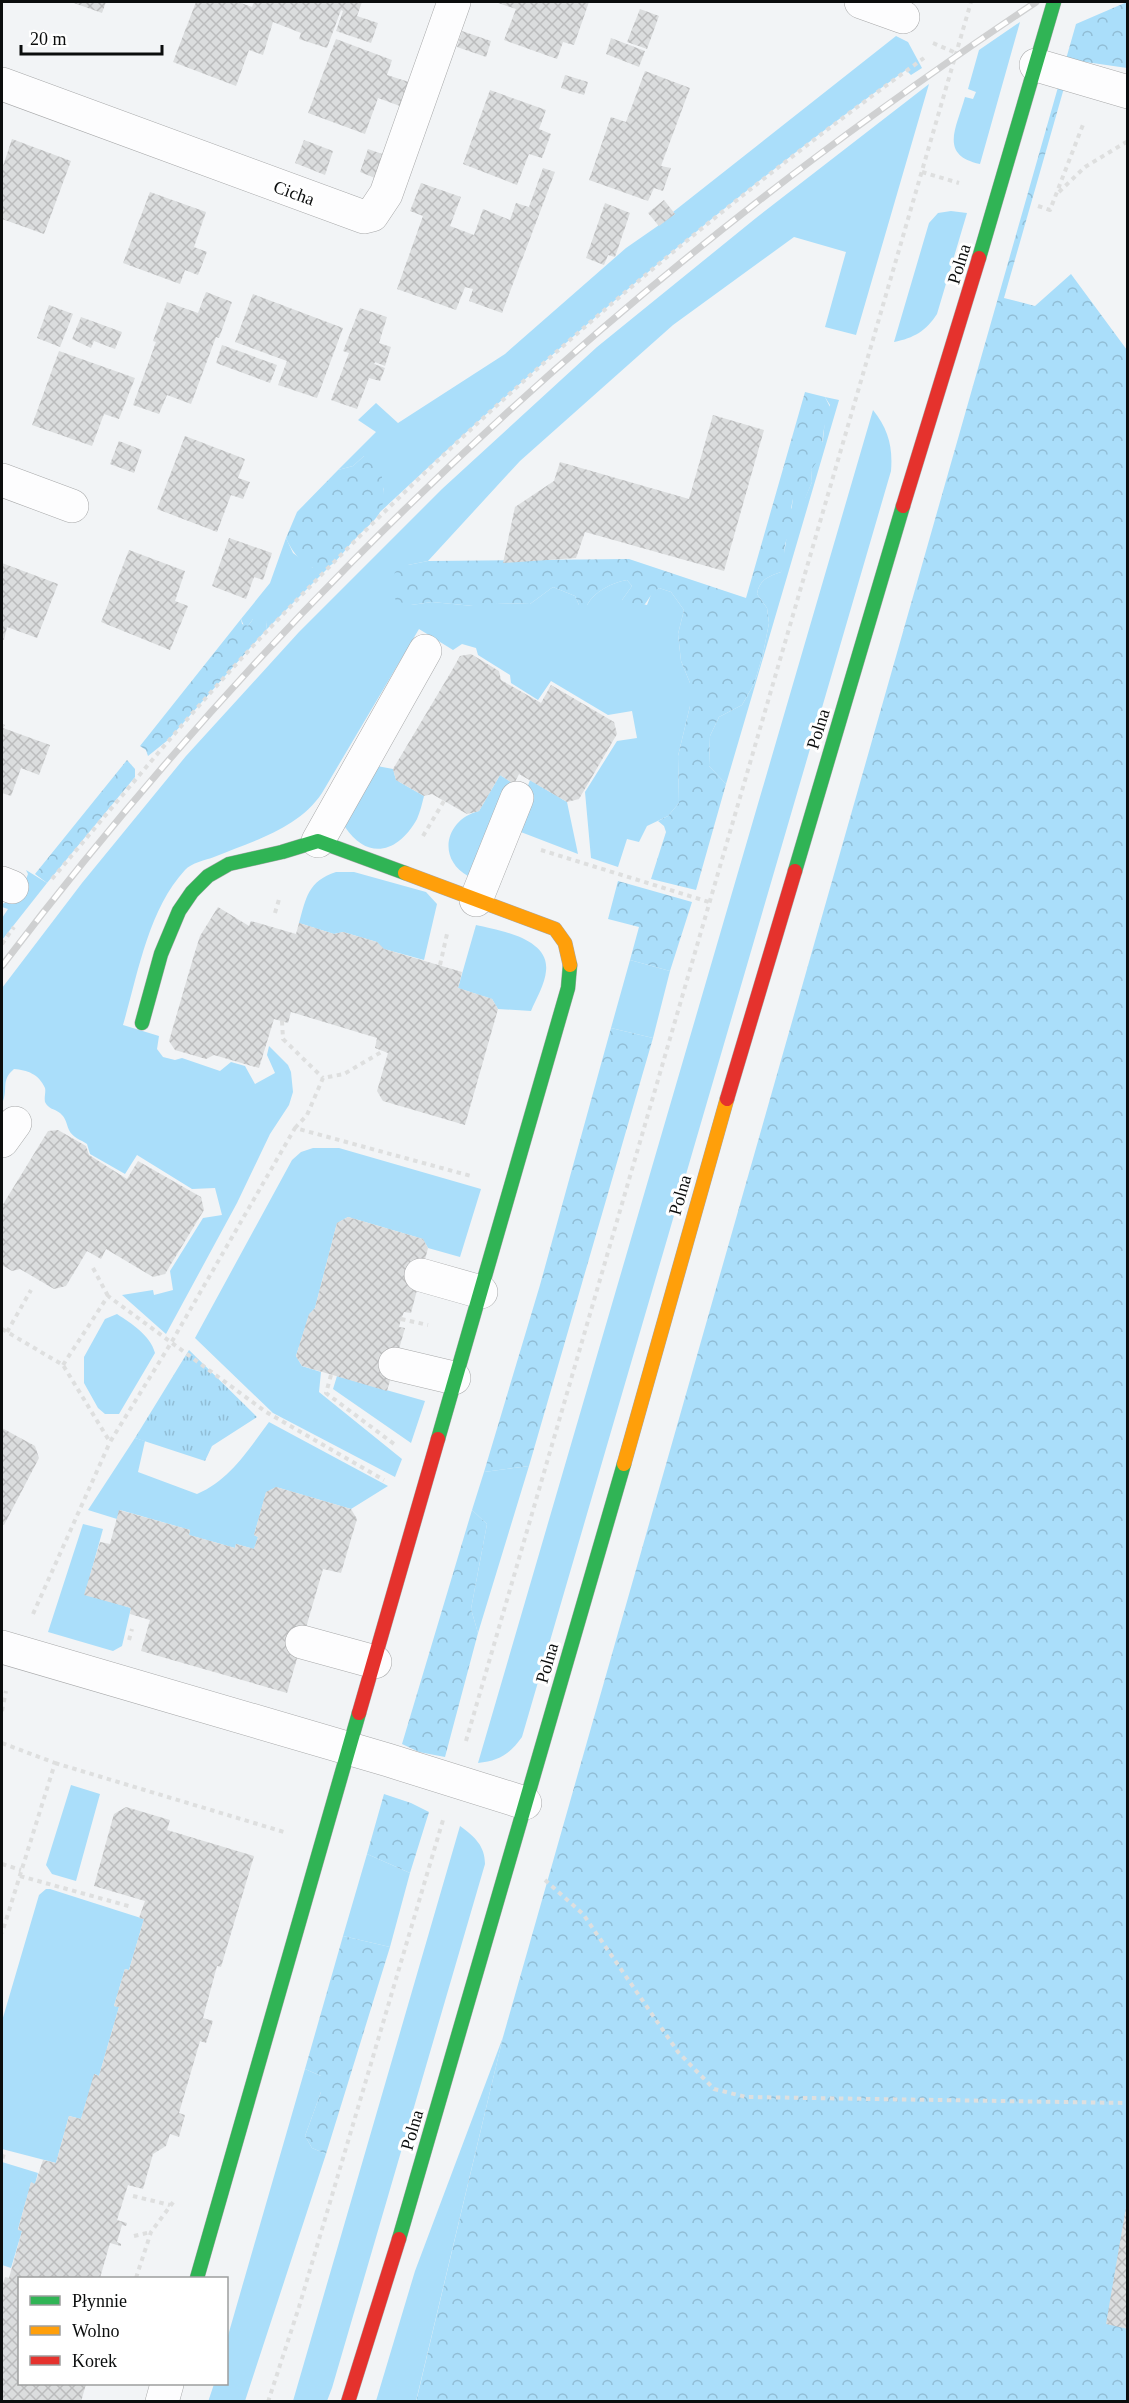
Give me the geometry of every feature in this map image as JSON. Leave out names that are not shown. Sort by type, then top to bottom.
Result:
[{"type":"street","name":"Cicha","points":[[2,84],[364,217],[372,215],[386,194],[454,2]]},
{"type":"street","points":[[861,2],[903,17]]},
{"type":"street","name":"Polna","points":[[348,2402],[378,2310],[621,1475],[689,1228],[1054,2]]},
{"type":"street","points":[[1036,65],[1128,92]]},
{"type":"street","points":[[2,480],[72,506]]},
{"type":"street","points":[[141,1023],[173,921],[185,900],[201,880],[230,864],[294,850],[318,841],[425,651]]},
{"type":"street","points":[[476,900],[517,798]]},
{"type":"street","points":[[198,2277],[430,1471],[454,1378],[568,988],[570,969],[566,941],[555,929],[318,841]]},
{"type":"street","points":[[421,1275],[481,1292]]},
{"type":"street","points":[[395,1364],[454,1378]]},
{"type":"street","points":[[302,1642],[375,1662]]},
{"type":"street","points":[[9,1649],[525,1803]]},
{"type":"street","points":[[162,2402],[167,2385]]},
{"type":"path","points":[[268,2402],[454,1783],[970,2]]},
{"type":"path","points":[[932,43],[956,53]]},
{"type":"path","points":[[51,881],[252,647],[380,517],[591,322],[714,219],[924,58]]},
{"type":"path","points":[[1056,194],[1085,167],[1128,141]]},
{"type":"path","points":[[501,838],[710,902]]},
{"type":"path","points":[[2,944],[15,926]]},
{"type":"path","points":[[282,1021],[283,1039],[323,1078]]},
{"type":"path","points":[[323,1078],[344,1074],[383,1051]]},
{"type":"path","points":[[2,1711],[9,1649],[110,1442],[171,1343],[295,1128],[307,1115],[323,1078]]},
{"type":"path","points":[[295,1128],[510,1186]]},
{"type":"path","points":[[93,1268],[108,1296],[266,1412],[421,1501]]},
{"type":"path","points":[[7,1332],[31,1290]]},
{"type":"path","points":[[63,1365],[108,1296]]},
{"type":"path","points":[[2,1329],[63,1365],[110,1442]]},
{"type":"path","points":[[331,1375],[326,1393],[430,1471]]},
{"type":"path","points":[[2,1743],[55,1763],[294,1835]]},
{"type":"path","points":[[2,1933],[55,1763]]},
{"type":"path","points":[[511,1850],[583,1914],[678,2052],[714,2089],[746,2097],[1128,2103]]},
{"type":"path","points":[[2,1864],[21,1870]]},
{"type":"path","points":[[20,1876],[132,1907]]},
{"type":"path","points":[[133,2196],[171,2206]]},
{"type":"path","points":[[136,2277],[151,2232],[177,2196]]},
{"type":"path","points":[[134,2236],[151,2232]]},
{"type":"green space","points":[[1127,2],[1127,68],[1072,60],[1004,298],[1035,306],[1071,274],[1127,350],[1127,2401],[416,2402],[503,2037],[1076,24]]},
{"type":"green space","points":[[1020,22],[980,164],[967,160],[959,154],[954,138],[965,97],[973,99],[976,92],[968,89],[979,50]]},
{"type":"green space","points":[[896,36],[908,42],[922,68],[911,75],[906,70],[702,227],[571,338],[380,512],[384,489],[364,456],[353,466],[338,470],[376,432],[358,420],[376,403],[398,423],[505,354],[626,248],[675,214],[673,212]]},
{"type":"green space","points":[[929,84],[856,335],[825,327],[846,252],[794,237],[673,325],[520,461],[428,561],[408,565],[411,605],[432,602],[473,606],[497,603],[530,604],[553,587],[575,596],[579,605],[587,605],[604,588],[627,580],[632,586],[622,600],[647,605],[652,592],[659,588],[671,592],[684,610],[678,634],[681,661],[690,683],[690,706],[678,756],[679,803],[668,816],[647,826],[639,842],[627,839],[618,867],[591,858],[585,792],[617,741],[637,738],[632,711],[608,715],[551,681],[538,700],[511,683],[510,675],[478,655],[476,648],[462,644],[453,650],[419,629],[322,793],[312,805],[288,825],[274,832],[191,865],[172,886],[153,923],[139,964],[123,1025],[159,1036],[157,1049],[163,1057],[175,1060],[182,1058],[220,1071],[231,1062],[245,1066],[255,1084],[275,1073],[267,1055],[269,1046],[288,1065],[293,1092],[289,1105],[270,1134],[237,1203],[166,1334],[122,1295],[153,1290],[154,1295],[173,1290],[170,1271],[203,1218],[222,1215],[215,1188],[192,1189],[137,1155],[125,1174],[90,1154],[87,1144],[70,1132],[62,1115],[46,1104],[45,1088],[36,1076],[28,1072],[14,1069],[10,1073],[7,1077],[2,1104],[2,988],[82,883],[186,756],[299,632],[442,489],[597,347],[756,218]]},
{"type":"green space","points":[[951,211],[967,213],[937,314],[919,333],[894,342],[929,223],[938,213]]},
{"type":"green space","points":[[805,392],[825,397],[832,411],[825,425],[820,454],[811,470],[812,482],[805,499],[793,499],[791,508],[796,514],[796,528],[789,535],[785,544],[786,562],[781,572],[765,579],[758,589],[757,594],[767,608],[769,623],[754,684],[742,705],[719,717],[710,736],[709,766],[726,784],[696,890],[651,879],[666,832],[664,826],[658,821],[668,816],[679,803],[678,756],[690,706],[690,683],[681,661],[678,634],[684,610],[671,592],[659,588],[637,612],[624,609],[622,600],[632,586],[627,580],[604,588],[587,605],[579,605],[575,596],[553,587],[530,604],[497,603],[481,617],[473,606],[432,602],[411,605],[396,601],[391,586],[395,572],[408,565],[428,561],[629,559],[746,598]]},
{"type":"green space","points":[[825,397],[839,400],[726,784],[709,766],[710,736],[719,717],[742,705],[754,684],[769,623],[767,608],[757,594],[758,589],[765,579],[781,572],[793,499],[805,498],[812,482],[811,470],[823,440],[825,419],[830,405]]},
{"type":"green space","points":[[873,410],[888,438],[891,471],[522,1737],[503,1756],[478,1763]]},
{"type":"green space","points":[[364,456],[374,457],[380,470],[384,490],[379,514],[331,565],[316,569],[309,566],[293,551],[286,538],[297,512],[338,470],[353,466]]},
{"type":"green space","points":[[286,538],[293,553],[313,568],[330,566],[266,630],[267,622],[253,619],[248,626],[244,626],[241,619],[270,583]]},
{"type":"green space","points":[[262,618],[267,622],[266,630],[168,740],[148,756],[146,750],[140,746],[241,619],[242,624],[248,626],[253,619]]},
{"type":"green space","points":[[127,760],[135,769],[135,777],[47,883],[35,874]]},
{"type":"green space","points":[[377,766],[393,769],[396,780],[424,796],[417,819],[409,830],[392,845],[382,848],[363,845],[345,827]]},
{"type":"green space","points":[[500,775],[514,784],[468,876],[452,859],[449,840],[459,822],[479,811]]},
{"type":"green space","points":[[530,780],[567,802],[578,854],[513,829]]},
{"type":"green space","points":[[26,870],[47,883],[2,940],[2,918],[8,909],[2,907],[2,904],[10,900],[21,888],[28,874]]},
{"type":"green space","points":[[336,872],[354,872],[426,892],[437,904],[424,960],[384,949],[377,942],[343,932],[334,934],[299,923],[306,898],[314,886],[319,880]]},
{"type":"green space","points":[[618,881],[692,902],[670,971],[630,960],[639,927],[608,919]]},
{"type":"green space","points":[[476,925],[521,937],[540,951],[545,960],[546,971],[531,1011],[498,1009],[492,999],[458,988]]},
{"type":"green space","points":[[630,960],[670,971],[653,1038],[611,1028]]},
{"type":"green space","points":[[611,1028],[653,1038],[529,1466],[484,1472],[540,1285]]},
{"type":"green space","points":[[313,1148],[339,1148],[481,1189],[460,1257],[428,1248],[423,1239],[348,1217],[337,1223],[315,1308],[309,1315],[296,1356],[302,1366],[321,1372],[319,1392],[402,1459],[395,1477],[273,1413],[195,1338],[292,1160],[301,1152]]},
{"type":"green space","points":[[117,1314],[145,1335],[155,1353],[119,1414],[105,1414],[98,1408],[84,1383],[84,1357],[105,1319]]},
{"type":"green space","points":[[189,1350],[257,1417],[212,1446],[205,1461],[135,1438]]},
{"type":"green space","points":[[337,1376],[425,1401],[411,1443],[333,1389]]},
{"type":"green space","points":[[269,1422],[388,1486],[351,1509],[276,1487],[266,1493],[254,1535],[258,1537],[254,1549],[236,1544],[235,1548],[189,1535],[190,1530],[120,1510],[117,1519],[88,1510],[135,1438],[145,1441],[138,1472],[197,1494],[209,1488],[229,1472]]},
{"type":"green space","points":[[529,1466],[478,1633],[471,1609],[487,1524],[472,1510],[484,1472]]},
{"type":"green space","points":[[472,1510],[487,1524],[471,1609],[478,1633],[445,1757],[419,1752],[402,1744]]},
{"type":"green space","points":[[83,1524],[103,1529],[85,1594],[131,1608],[122,1646],[113,1651],[48,1632]]},
{"type":"green space","points":[[71,1785],[100,1794],[76,1881],[52,1874],[46,1865]]},
{"type":"green space","points":[[384,1794],[429,1812],[410,1873],[367,1854]]},
{"type":"green space","points":[[460,1826],[478,1842],[485,1858],[485,1864],[332,2388],[327,2401],[293,2401]]},
{"type":"green space","points":[[367,1854],[410,1873],[390,1947],[343,1936]]},
{"type":"green space","points":[[46,1889],[144,1919],[129,1970],[125,1969],[114,2006],[119,2007],[99,2076],[95,2074],[81,2119],[69,2116],[56,2163],[2,2149],[2,2021],[39,1895]]},
{"type":"green space","points":[[343,1936],[390,1947],[326,2154],[312,2148],[305,2136],[321,2092],[321,2076],[305,2069]]},
{"type":"green space","points":[[503,2037],[416,2401],[376,2401],[415,2271]]},
{"type":"green space","points":[[305,2069],[321,2076],[321,2092],[305,2136],[312,2148],[326,2154],[245,2401],[208,2402],[214,2385],[228,2385],[228,2336]]},
{"type":"green space","points":[[2,2162],[38,2173],[35,2184],[31,2183],[18,2229],[22,2231],[11,2268],[2,2265]]},
{"type":"building","points":[[71,2],[106,2],[102,13]]},
{"type":"building","points":[[196,2],[238,2],[252,7],[254,2],[362,2],[357,16],[378,23],[371,43],[336,31],[343,11],[341,10],[327,48],[299,39],[301,33],[273,22],[263,55],[249,50],[236,86],[173,62]]},
{"type":"building","points":[[495,2],[589,2],[574,45],[563,42],[557,59],[504,40],[516,9]]},
{"type":"building","points":[[640,9],[659,16],[647,49],[627,42]]},
{"type":"building","points":[[462,31],[491,41],[486,57],[457,47]]},
{"type":"building","points":[[611,38],[645,51],[639,67],[606,54]]},
{"type":"building","points":[[336,39],[392,60],[387,75],[409,82],[400,106],[378,98],[365,134],[308,113]]},
{"type":"building","points":[[645,71],[690,88],[661,166],[671,168],[663,191],[654,188],[648,201],[589,180],[611,117],[626,122]]},
{"type":"building","points":[[565,75],[588,82],[584,95],[561,88]]},
{"type":"building","points":[[490,90],[546,110],[539,129],[551,134],[542,158],[529,154],[517,185],[463,164]]},
{"type":"building","points":[[12,139],[71,161],[44,234],[2,219],[2,169]]},
{"type":"building","points":[[304,140],[333,151],[325,175],[295,163]]},
{"type":"building","points":[[368,149],[388,156],[380,180],[360,172]]},
{"type":"building","points":[[543,168],[555,172],[502,313],[469,301],[473,289],[465,287],[456,310],[397,289],[423,216],[410,211],[421,183],[461,197],[450,226],[474,235],[483,209],[510,220],[516,203],[529,207]]},
{"type":"building","points":[[150,192],[206,212],[194,247],[207,252],[198,275],[185,270],[180,284],[123,263]]},
{"type":"building","points":[[664,200],[675,214],[659,226],[648,213]]},
{"type":"building","points":[[605,203],[630,213],[615,257],[608,255],[604,265],[586,258]]},
{"type":"building","points":[[206,292],[232,302],[191,404],[167,395],[159,414],[133,405],[156,342],[153,341],[167,302],[198,313]]},
{"type":"building","points":[[253,294],[343,328],[317,398],[278,385],[287,361],[235,342]]},
{"type":"building","points":[[49,305],[73,314],[60,347],[37,338]]},
{"type":"building","points":[[360,308],[387,317],[379,343],[391,347],[385,366],[375,362],[374,364],[385,368],[380,381],[369,378],[357,409],[331,400],[349,353],[343,351]]},
{"type":"building","points":[[81,317],[122,332],[115,349],[94,341],[91,348],[72,339]]},
{"type":"building","points":[[222,345],[277,365],[270,383],[216,363]]},
{"type":"building","points":[[59,351],[135,378],[119,419],[104,414],[92,446],[32,425]]},
{"type":"building","points":[[713,415],[764,430],[724,571],[585,532],[576,558],[503,563],[515,507],[554,481],[560,462],[689,499]]},
{"type":"building","points":[[185,436],[245,459],[238,478],[250,482],[243,499],[231,495],[217,532],[157,509]]},
{"type":"building","points":[[119,441],[142,450],[134,473],[110,464]]},
{"type":"building","points":[[229,538],[272,553],[263,580],[254,577],[246,599],[212,586]]},
{"type":"building","points":[[129,550],[185,571],[175,601],[188,606],[170,650],[101,622]]},
{"type":"building","points":[[2,563],[58,584],[37,638],[7,627],[4,640],[2,639]]},
{"type":"building","points":[[471,654],[499,671],[501,680],[541,703],[551,685],[614,722],[617,734],[579,799],[567,802],[519,774],[514,784],[500,775],[479,811],[467,814],[432,794],[424,796],[396,780],[393,769],[460,656]]},
{"type":"building","points":[[2,724],[5,725],[3,728],[50,745],[39,775],[21,768],[11,796],[2,793]]},
{"type":"building","points":[[218,907],[249,926],[251,921],[296,934],[299,923],[334,934],[343,932],[377,942],[384,949],[462,972],[458,988],[492,999],[498,1009],[465,1125],[383,1101],[377,1091],[388,1053],[375,1048],[377,1038],[291,1012],[288,1023],[274,1019],[259,1068],[214,1055],[206,1059],[175,1050],[169,1041],[194,955],[200,936]]},
{"type":"building","points":[[58,1130],[86,1146],[89,1155],[127,1179],[138,1161],[201,1197],[204,1210],[165,1274],[153,1277],[106,1249],[101,1259],[87,1251],[66,1286],[54,1289],[20,1269],[12,1271],[2,1265],[2,1206],[48,1131]]},
{"type":"building","points":[[348,1217],[423,1239],[428,1248],[411,1313],[404,1312],[401,1319],[399,1327],[405,1328],[387,1391],[302,1366],[296,1356],[309,1314],[315,1308],[337,1223]]},
{"type":"building","points":[[2,1428],[35,1446],[39,1458],[4,1525],[2,1525]]},
{"type":"building","points":[[276,1487],[351,1509],[357,1519],[341,1573],[323,1569],[287,1693],[141,1651],[150,1620],[130,1614],[131,1608],[84,1595],[100,1542],[110,1544],[119,1510],[190,1530],[189,1535],[235,1548],[236,1544],[254,1549],[258,1537],[254,1535],[266,1492]]},
{"type":"building","points":[[126,1807],[170,1820],[167,1830],[254,1856],[221,1967],[217,1966],[203,2018],[213,2021],[206,2043],[200,2041],[179,2113],[185,2115],[179,2137],[170,2134],[166,2146],[153,2154],[143,2189],[128,2185],[117,2220],[127,2223],[126,2226],[122,2225],[117,2242],[121,2246],[110,2243],[100,2277],[18,2277],[18,2385],[86,2385],[81,2402],[2,2402],[2,2287],[5,2277],[9,2278],[22,2231],[18,2230],[31,2182],[35,2184],[43,2160],[56,2163],[69,2116],[81,2119],[94,2074],[99,2076],[119,2007],[114,2006],[125,1969],[129,1970],[144,1919],[139,1918],[145,1901],[94,1886],[114,1814]]},
{"type":"building","points":[[1126,2207],[1128,2207],[1128,2329],[1106,2324]]},
{"type":"railway","points":[[2,966],[84,861],[170,758],[260,658],[352,562],[448,468],[546,377],[752,206],[892,101],[1036,2]]},
{"type":"traffic: fast","points":[[979,258],[1054,2]]},
{"type":"traffic: fast","points":[[795,871],[903,506]]},
{"type":"traffic: fast","points":[[142,1023],[161,954],[179,911],[192,892],[208,876],[229,864],[318,841],[405,873]]},
{"type":"traffic: fast","points":[[438,1439],[568,988],[570,965]]},
{"type":"traffic: fast","points":[[399,2239],[624,1464]]},
{"type":"traffic: fast","points":[[197,2277],[359,1713]]},
{"type":"traffic: slow","points":[[405,873],[555,929],[565,943],[570,965]]},
{"type":"traffic: slow","points":[[624,1464],[727,1099]]},
{"type":"traffic: jam","points":[[903,506],[979,258]]},
{"type":"traffic: jam","points":[[727,1099],[795,871]]},
{"type":"traffic: jam","points":[[359,1713],[438,1439]]},
{"type":"traffic: jam","points":[[348,2402],[399,2239]]}]
